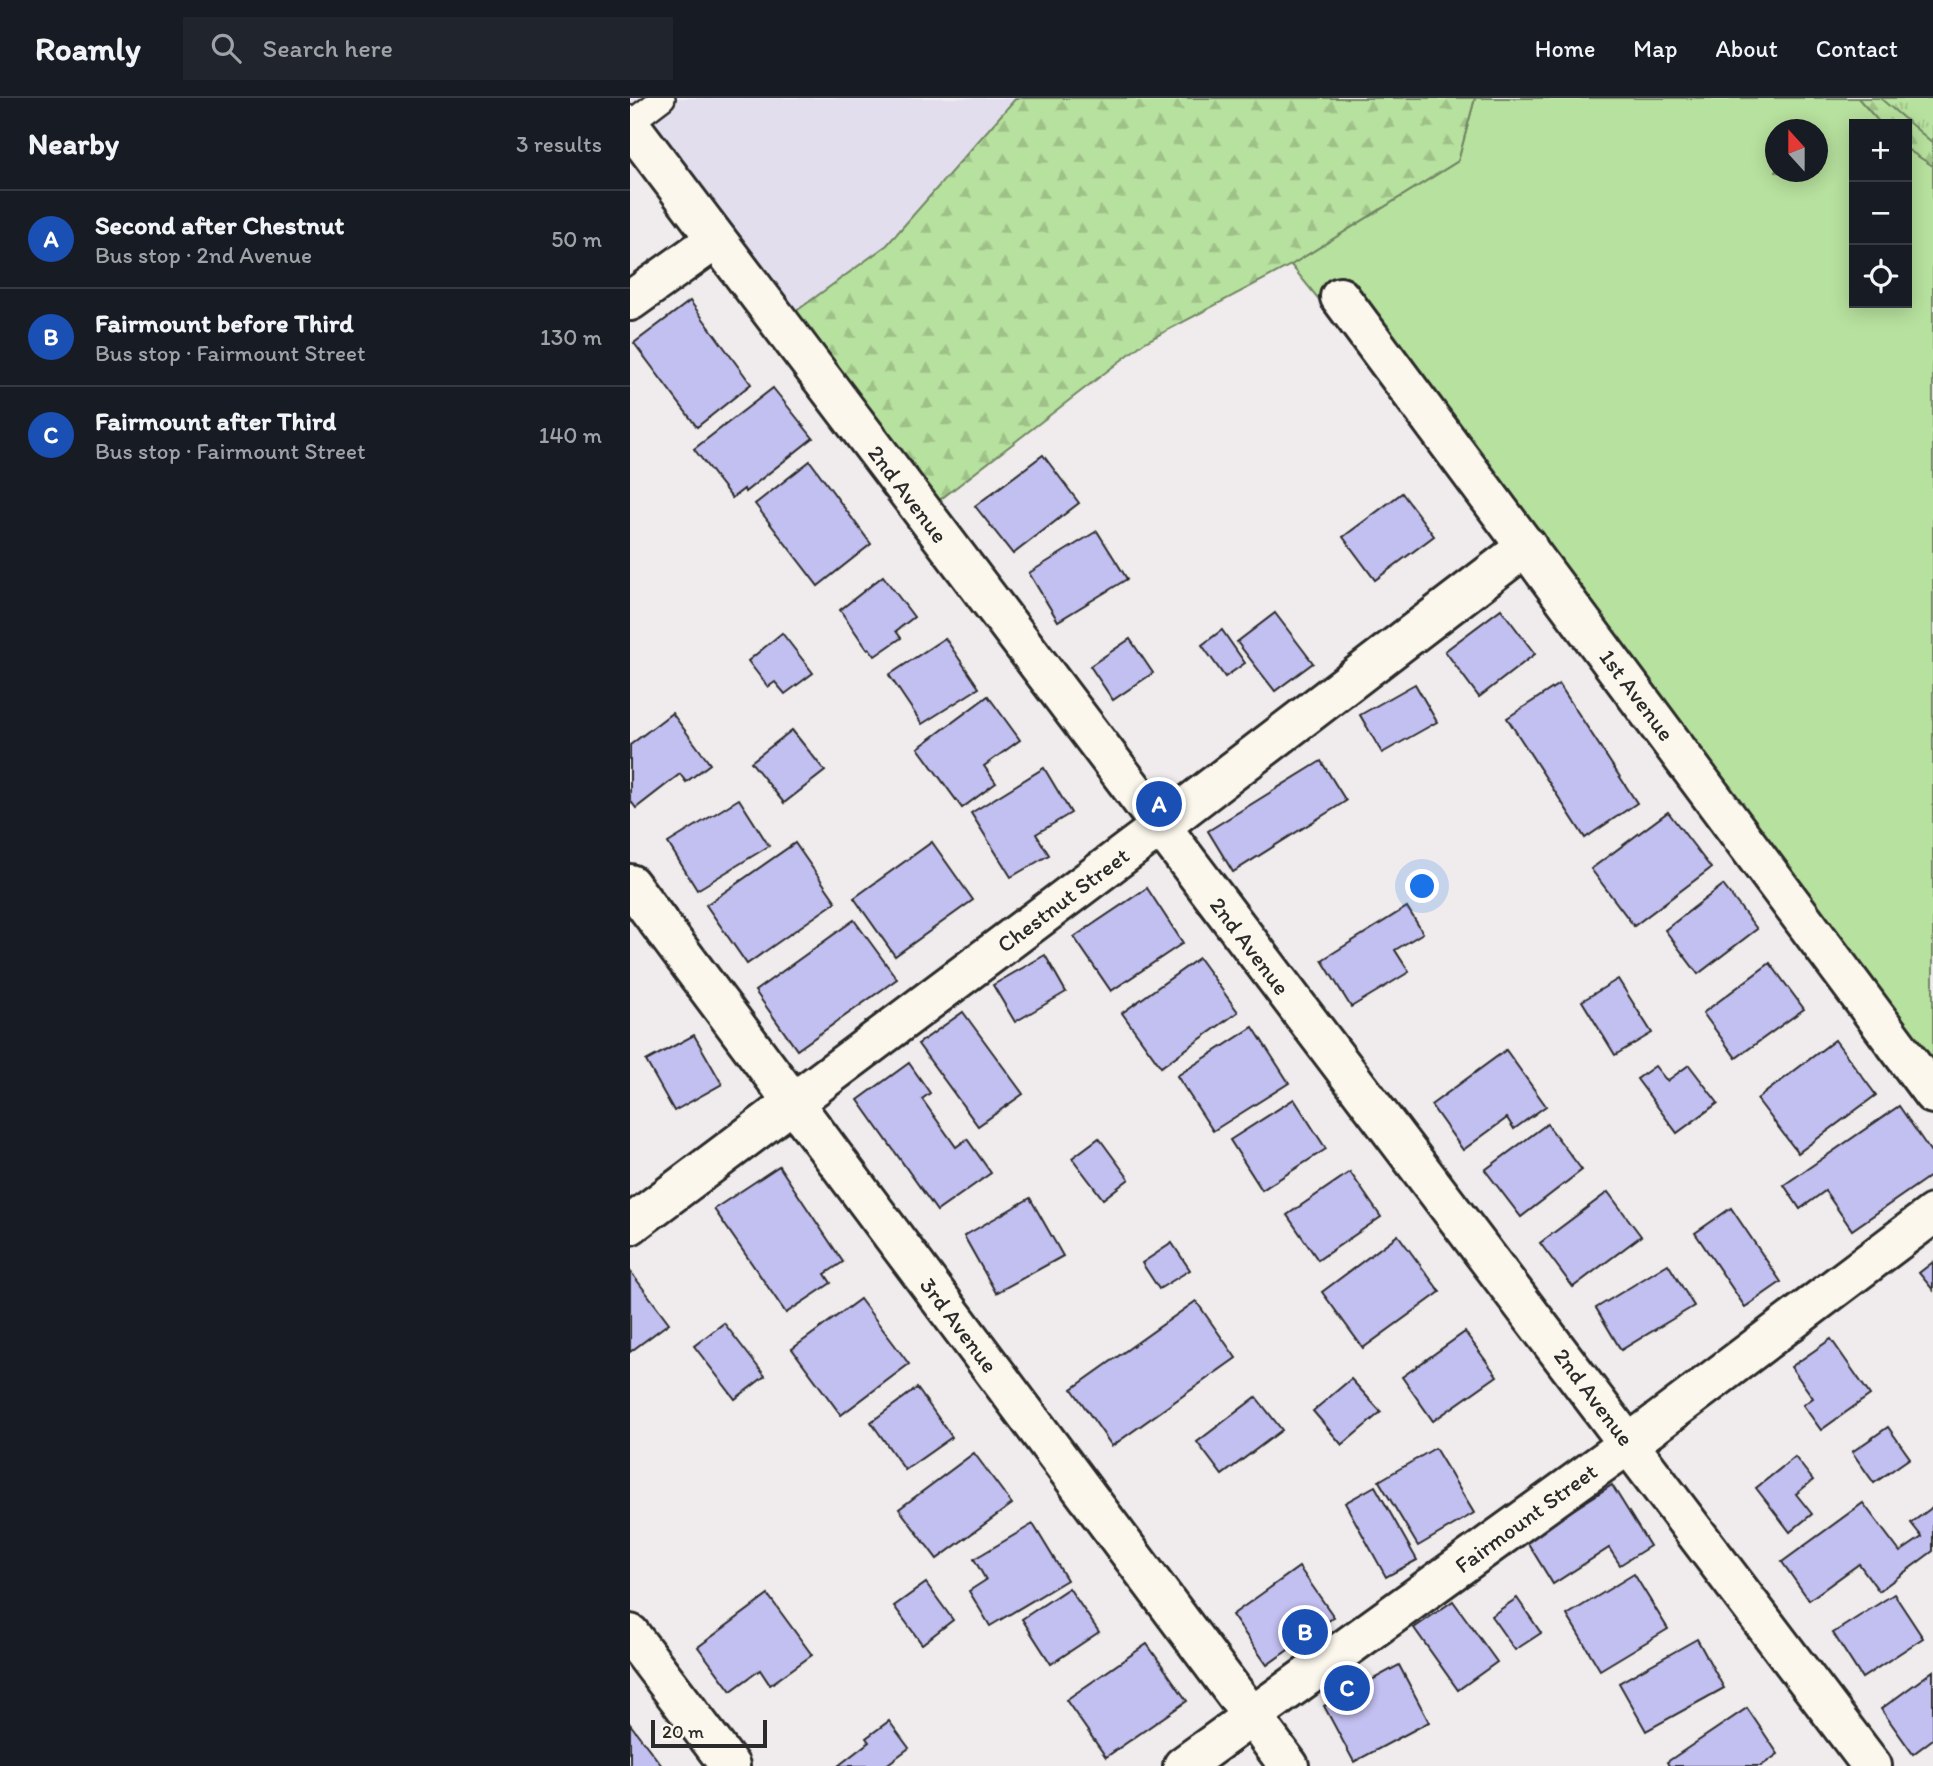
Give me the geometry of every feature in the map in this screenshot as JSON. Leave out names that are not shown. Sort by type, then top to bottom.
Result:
[{"type":"street","name":"2nd Avenue","points":[[630,124],[715,240],[1630,1443],[1872,1766]]},
{"type":"street","points":[[630,301],[715,240]]},
{"type":"street","name":"1st Avenue","points":[[1340,297],[1933,1094]]},
{"type":"street","name":"Chestnut Street","points":[[630,1225],[1160,827],[1527,546]]},
{"type":"street","name":"3rd Avenue","points":[[630,884],[1289,1766]]},
{"type":"street","name":"Fairmount Street","points":[[1183,1766],[1630,1443],[1933,1214]]},
{"type":"street","points":[[630,1634],[730,1766]]},
{"type":"lane","points":[[630,124],[663,98]]},
{"type":"shaded area","points":[[630,98],[1016,98],[887,245],[784,320],[630,105]]},
{"type":"green space","points":[[1016,98],[1475,98],[1458,161],[1291,265],[1145,342],[933,505],[784,320],[887,245]]},
{"type":"green space","points":[[1475,98],[1858,98],[1877,119],[1849,119],[1849,308],[1912,308],[1912,152],[1933,166],[1933,1104],[1524,552],[1291,265],[1458,161]]},
{"type":"green space","points":[[1858,98],[1933,98],[1933,166],[1912,152],[1912,119],[1877,119]]},
{"type":"green space","points":[[1880,98],[1933,98],[1933,143],[1912,125],[1912,119],[1905,119]]},
{"type":"building","points":[[690,301],[751,384],[697,427],[634,343]]},
{"type":"building","points":[[773,388],[813,438],[745,492],[744,489],[732,498],[694,449]]},
{"type":"building","points":[[1043,455],[1079,503],[1013,554],[975,506]]},
{"type":"building","points":[[810,461],[871,544],[818,586],[755,504]]},
{"type":"building","points":[[1402,493],[1434,536],[1375,580],[1343,537]]},
{"type":"building","points":[[1097,531],[1127,579],[1058,621],[1029,573]]},
{"type":"building","points":[[883,576],[914,617],[896,631],[901,638],[875,656],[867,649],[840,610]]},
{"type":"building","points":[[1501,609],[1535,654],[1479,697],[1445,651]]},
{"type":"building","points":[[1275,613],[1313,663],[1275,691],[1237,642]]},
{"type":"building","points":[[1222,630],[1245,663],[1225,677],[1202,645]]},
{"type":"building","points":[[782,633],[813,673],[785,694],[775,682],[768,687],[748,661]]},
{"type":"building","points":[[945,638],[979,688],[922,724],[889,675]]},
{"type":"building","points":[[1130,639],[1153,673],[1113,700],[1090,666]]},
{"type":"building","points":[[1415,684],[1437,722],[1382,753],[1360,715]]},
{"type":"building","points":[[1559,684],[1637,803],[1585,838],[1507,718]]},
{"type":"building","points":[[988,696],[1020,740],[984,766],[996,783],[962,808],[918,748]]},
{"type":"building","points":[[672,713],[710,764],[686,782],[680,774],[636,808],[630,800],[630,745]]},
{"type":"building","points":[[792,730],[825,771],[784,803],[751,762]]},
{"type":"building","points":[[1321,761],[1346,801],[1233,872],[1208,831]]},
{"type":"building","points":[[1044,768],[1071,813],[1036,834],[1049,855],[1011,877],[971,813]]},
{"type":"building","points":[[739,799],[769,846],[697,890],[668,843]]},
{"type":"building","points":[[1668,812],[1711,868],[1634,926],[1591,869]]},
{"type":"building","points":[[932,842],[973,900],[895,956],[854,898]]},
{"type":"building","points":[[795,843],[836,902],[747,964],[706,905]]},
{"type":"building","points":[[1723,885],[1757,929],[1698,974],[1665,930]]},
{"type":"building","points":[[1147,888],[1183,943],[1111,991],[1074,937]]},
{"type":"building","points":[[1407,907],[1423,933],[1395,950],[1409,972],[1351,1007],[1322,960]]},
{"type":"building","points":[[854,920],[897,979],[797,1050],[755,991]]},
{"type":"building","points":[[1045,955],[1066,992],[1015,1022],[993,985]]},
{"type":"building","points":[[1199,958],[1238,1012],[1161,1067],[1122,1013]]},
{"type":"building","points":[[1770,963],[1804,1009],[1736,1058],[1703,1013]]},
{"type":"building","points":[[1618,979],[1652,1033],[1615,1055],[1582,1001]]},
{"type":"building","points":[[963,1012],[1023,1094],[978,1126],[918,1044]]},
{"type":"building","points":[[1253,1027],[1289,1083],[1213,1131],[1177,1076]]},
{"type":"building","points":[[694,1035],[722,1084],[674,1111],[646,1061]]},
{"type":"building","points":[[1835,1040],[1876,1095],[1798,1153],[1757,1099]]},
{"type":"building","points":[[1506,1050],[1546,1106],[1514,1129],[1507,1118],[1463,1150],[1431,1105]]},
{"type":"building","points":[[909,1063],[930,1093],[922,1099],[956,1147],[967,1139],[991,1173],[937,1211],[858,1100]]},
{"type":"building","points":[[1689,1065],[1718,1103],[1677,1133],[1637,1079],[1655,1066],[1667,1081]]},
{"type":"building","points":[[1294,1099],[1326,1149],[1262,1190],[1230,1140]]},
{"type":"building","points":[[1899,1106],[1933,1155],[1933,1174],[1852,1230],[1825,1191],[1800,1209],[1784,1185]]},
{"type":"building","points":[[1547,1124],[1582,1170],[1521,1217],[1485,1170]]},
{"type":"building","points":[[1099,1138],[1129,1179],[1103,1199],[1072,1158]]},
{"type":"building","points":[[779,1166],[843,1262],[825,1274],[831,1283],[786,1313],[714,1209]]},
{"type":"building","points":[[1350,1172],[1381,1217],[1318,1260],[1287,1215]]},
{"type":"building","points":[[1608,1192],[1641,1236],[1573,1287],[1540,1243]]},
{"type":"building","points":[[1030,1198],[1063,1256],[996,1293],[964,1236]]},
{"type":"building","points":[[1731,1208],[1781,1282],[1745,1307],[1695,1233]]},
{"type":"building","points":[[1398,1235],[1440,1292],[1363,1348],[1322,1292]]},
{"type":"building","points":[[1172,1243],[1190,1270],[1159,1289],[1142,1263]]},
{"type":"building","points":[[1933,1262],[1933,1290],[1919,1273]]},
{"type":"building","points":[[1668,1264],[1694,1306],[1621,1350],[1596,1308]]},
{"type":"building","points":[[630,1271],[669,1323],[630,1352]]},
{"type":"building","points":[[860,1299],[909,1364],[841,1415],[792,1349]]},
{"type":"building","points":[[1196,1301],[1236,1358],[1112,1446],[1072,1389]]},
{"type":"building","points":[[724,1323],[765,1376],[735,1399],[694,1346]]},
{"type":"building","points":[[1465,1332],[1497,1376],[1433,1421],[1402,1377]]},
{"type":"building","points":[[1831,1339],[1870,1395],[1821,1430],[1803,1405],[1813,1398],[1791,1367]]},
{"type":"building","points":[[1351,1379],[1381,1412],[1342,1445],[1313,1411]]},
{"type":"building","points":[[917,1388],[952,1437],[905,1470],[871,1422]]},
{"type":"building","points":[[1256,1397],[1282,1430],[1222,1475],[1197,1442]]},
{"type":"building","points":[[1888,1427],[1910,1458],[1874,1483],[1852,1452]]},
{"type":"building","points":[[1435,1448],[1474,1513],[1418,1546],[1379,1481]]},
{"type":"building","points":[[974,1453],[1012,1504],[937,1559],[899,1509]]},
{"type":"building","points":[[1795,1457],[1813,1480],[1796,1494],[1812,1514],[1790,1532],[1756,1488]]},
{"type":"building","points":[[1612,1485],[1650,1546],[1620,1565],[1609,1548],[1553,1584],[1526,1540]]},
{"type":"building","points":[[1375,1486],[1417,1560],[1386,1577],[1345,1503]]},
{"type":"building","points":[[1863,1503],[1900,1552],[1922,1537],[1911,1523],[1933,1507],[1933,1551],[1879,1591],[1859,1564],[1809,1600],[1782,1562]]},
{"type":"building","points":[[1033,1524],[1067,1580],[990,1626],[969,1591],[986,1580],[974,1559]]},
{"type":"building","points":[[1299,1567],[1334,1617],[1267,1665],[1232,1615]]},
{"type":"building","points":[[1634,1574],[1668,1629],[1600,1670],[1567,1615]]},
{"type":"building","points":[[926,1583],[953,1620],[922,1644],[894,1606]]},
{"type":"building","points":[[1069,1588],[1099,1632],[1051,1664],[1022,1619]]},
{"type":"building","points":[[1894,1594],[1923,1638],[1862,1678],[1833,1633]]},
{"type":"building","points":[[768,1595],[812,1655],[770,1685],[760,1670],[731,1691],[698,1647]]},
{"type":"building","points":[[1517,1598],[1541,1633],[1515,1650],[1491,1616]]},
{"type":"building","points":[[1453,1601],[1497,1662],[1458,1690],[1414,1628]]},
{"type":"building","points":[[1697,1639],[1724,1688],[1646,1731],[1619,1683]]},
{"type":"building","points":[[1147,1644],[1187,1701],[1106,1757],[1066,1700]]},
{"type":"building","points":[[1399,1665],[1429,1722],[1354,1762],[1324,1706]]},
{"type":"building","points":[[1933,1671],[1933,1739],[1913,1754],[1881,1709]]},
{"type":"building","points":[[1747,1708],[1778,1754],[1761,1766],[1669,1766],[1667,1762]]},
{"type":"building","points":[[889,1721],[909,1748],[885,1766],[838,1766],[869,1742],[866,1738]]},
{"type":"building","points":[[630,1724],[662,1766],[630,1766]]},
{"type":"place","name":"Second after Chestnut","points":[[1159,804]]},
{"type":"place","name":"Fairmount before Third","points":[[1305,1632]]},
{"type":"place","name":"Fairmount after Third","points":[[1347,1688]]}]
